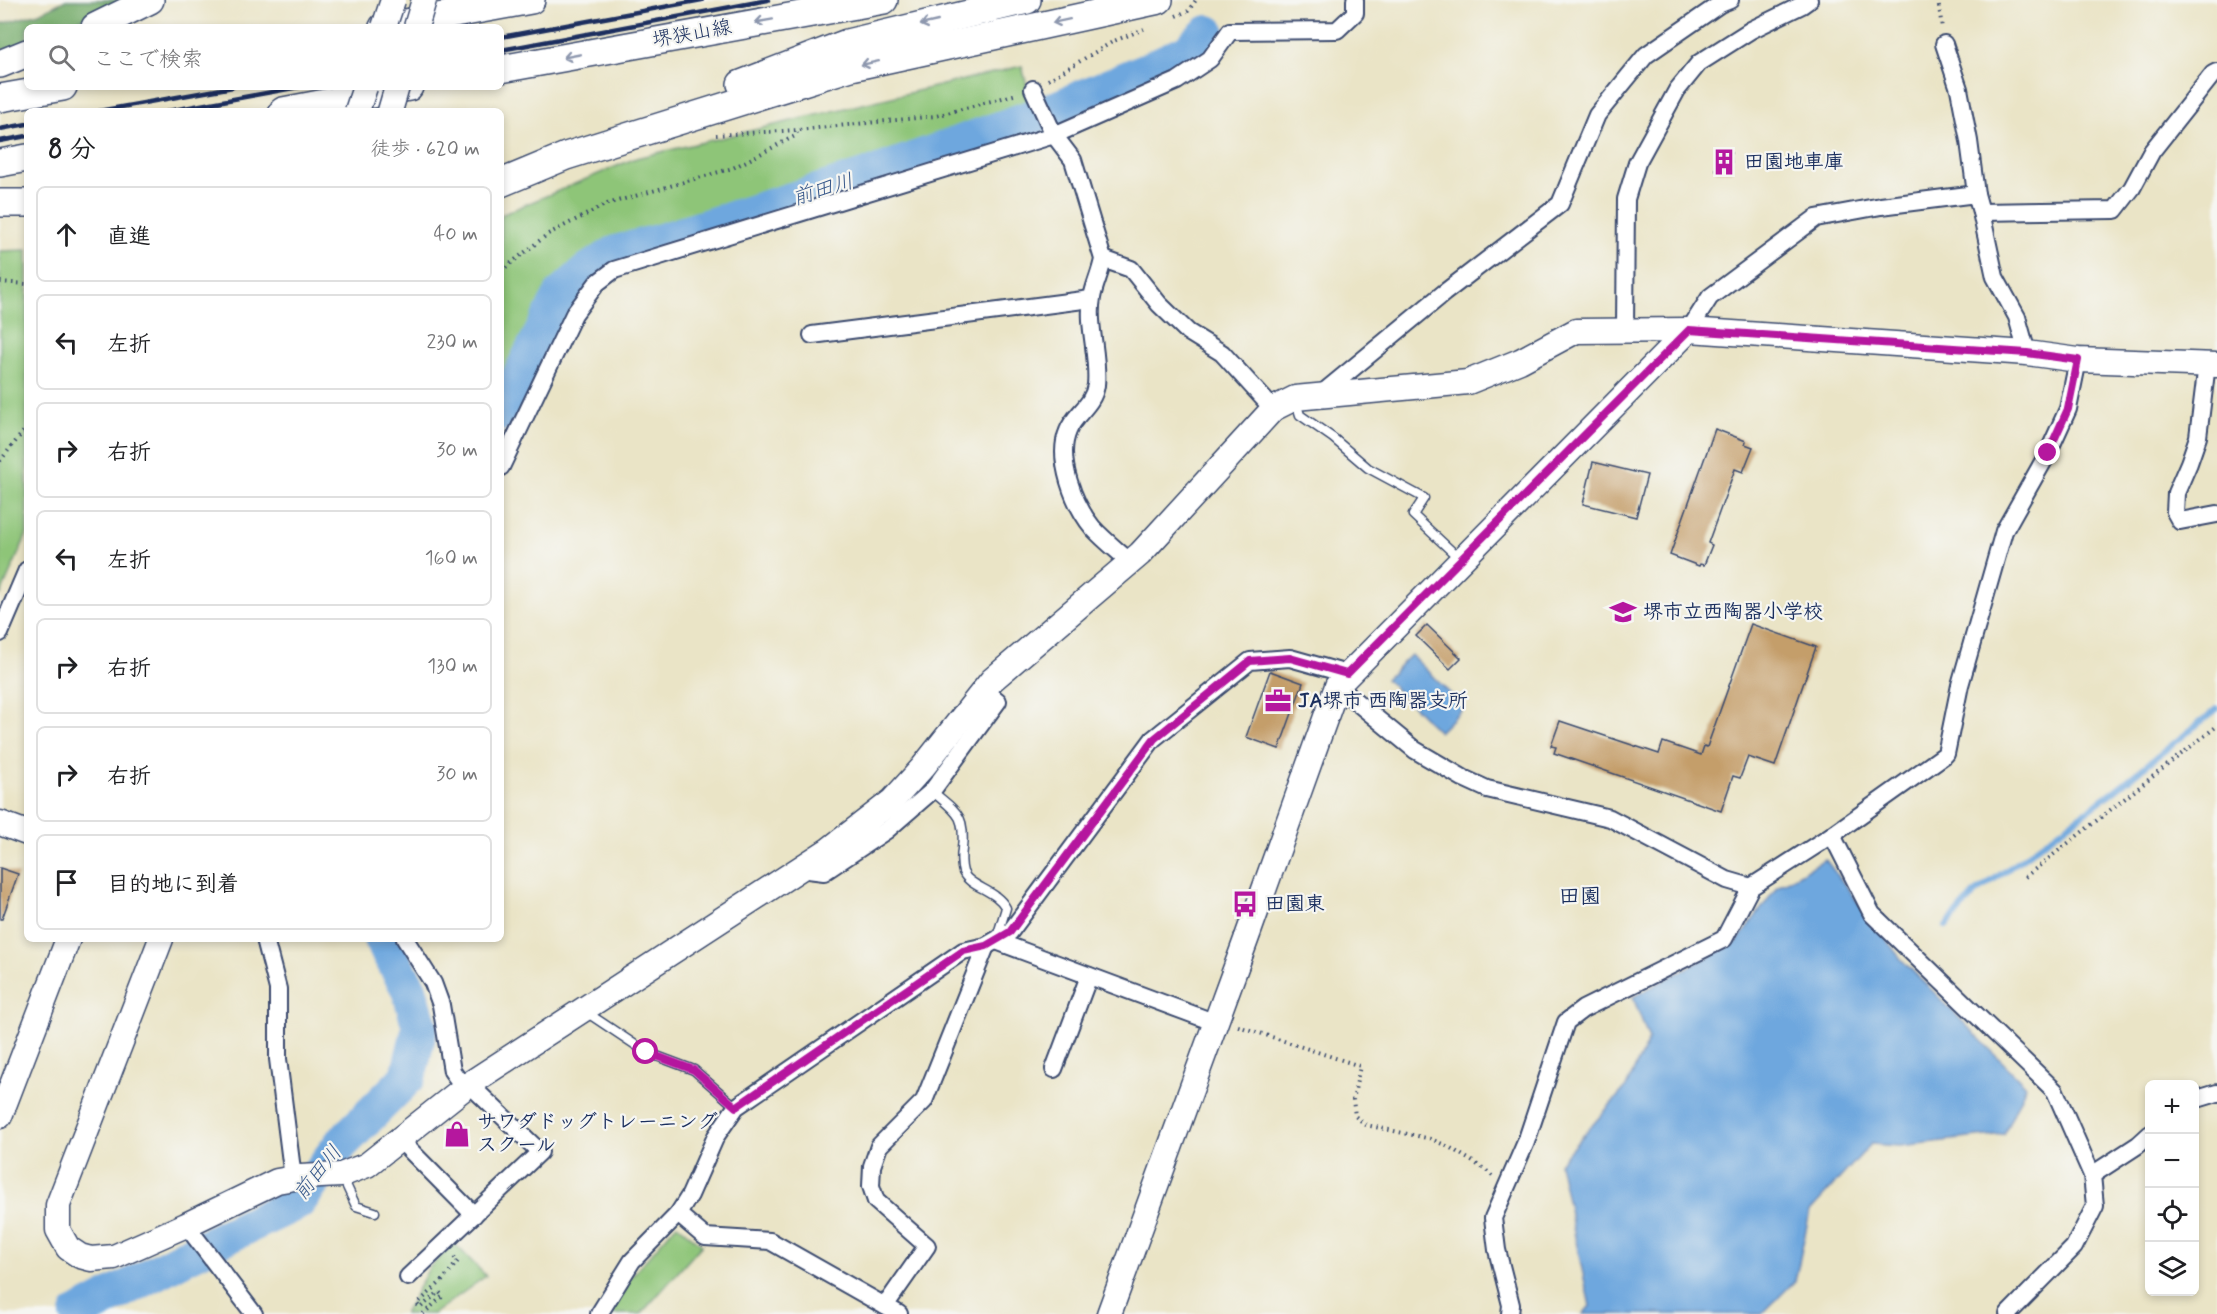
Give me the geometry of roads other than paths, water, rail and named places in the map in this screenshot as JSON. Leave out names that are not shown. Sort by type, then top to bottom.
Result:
[{"type":"main road","points":[[101,24],[150,0]]},
{"type":"main road","points":[[400,24],[531,0]]},
{"type":"main road","name":"堺狭山線","points":[[504,68],[884,0]]},
{"type":"main road","points":[[504,182],[682,107],[847,43],[1027,0]]},
{"type":"main road","points":[[567,156],[851,67],[1163,10]]},
{"type":"main road","points":[[0,64],[24,54]]},
{"type":"main road","points":[[0,98],[46,90]]},
{"type":"main road","points":[[299,108],[393,90]]},
{"type":"main road","points":[[0,163],[24,159]]},
{"type":"main road","points":[[0,203],[24,203]]},
{"type":"street","points":[[385,24],[393,0]]},
{"type":"street","points":[[417,24],[424,0]]},
{"type":"street","points":[[504,461],[574,314],[597,284],[614,270],[1054,134],[1177,81],[1210,59],[1230,31],[1336,30],[1354,13],[1355,0]]},
{"type":"street","points":[[1306,397],[1560,204],[1597,115],[1646,55],[1720,4],[1730,0]]},
{"type":"street","points":[[1624,330],[1626,199],[1637,163],[1677,90],[1699,63],[1751,30],[1809,0]]},
{"type":"street","points":[[1944,44],[1961,99],[1976,194],[1995,277],[2017,317],[2027,353]]},
{"type":"street","points":[[1981,212],[2115,210],[2132,188],[2152,151],[2213,74],[2217,72]]},
{"type":"street","points":[[358,108],[364,90]]},
{"type":"street","points":[[391,108],[396,90]]},
{"type":"street","points":[[1036,94],[1054,134],[1073,159],[1103,259],[1091,299],[1097,366],[1095,388],[1087,406],[1069,427],[1062,445],[1065,467],[1078,504],[1093,527],[1130,562]]},
{"type":"street","points":[[1109,1314],[1342,680],[1689,330],[1710,297],[1816,218],[1881,206],[1976,194]]},
{"type":"street","points":[[1103,259],[1131,269],[1159,304],[1188,332],[1222,353],[1273,409]]},
{"type":"street","points":[[812,335],[1091,299]]},
{"type":"street","points":[[160,942],[58,1206],[58,1230],[68,1248],[80,1256],[91,1259],[114,1257],[186,1226],[277,1181],[296,1177],[338,1176],[367,1165],[467,1086],[830,849],[892,801],[923,767],[992,680],[1130,562],[1273,409],[1306,397],[1468,382],[1520,361],[1575,331],[1689,330],[2027,353],[2078,360],[2212,365],[2198,437],[2176,493],[2175,512],[2180,521],[2217,514]]},
{"type":"street","points":[[1510,1314],[1511,1305],[1497,1250],[1493,1218],[1526,1142],[1566,1022],[1582,1009],[1724,939],[1751,887],[1832,834],[1946,754],[1960,685],[2004,531],[2048,453],[2068,409],[2078,360]]},
{"type":"street","points":[[0,633],[24,577]]},
{"type":"street","points":[[599,1314],[632,1261],[678,1214],[690,1195],[716,1136],[736,1107],[963,951],[991,944],[1010,932],[1154,739],[1250,661],[1290,658],[1342,680],[1415,750],[1462,778],[1487,789],[1610,818],[1727,880],[1751,887]]},
{"type":"street","points":[[800,868],[824,872],[887,830],[932,791],[998,700],[984,690]]},
{"type":"street","points":[[0,822],[24,832]]},
{"type":"street","points":[[1832,834],[1872,915],[2055,1091],[2092,1175],[2094,1206],[2074,1247],[2008,1314]]},
{"type":"street","points":[[0,1116],[67,942]]},
{"type":"street","points":[[266,942],[278,989],[278,1059],[296,1177]]},
{"type":"street","points":[[407,942],[434,983],[441,1005],[452,1071],[540,1152],[408,1276]]},
{"type":"street","points":[[991,944],[1216,1021]]},
{"type":"street","points":[[678,1214],[705,1237],[770,1241],[892,1310],[927,1246],[876,1201],[871,1186],[872,1166],[879,1146],[924,1101],[991,944]]},
{"type":"street","points":[[1054,1069],[1089,976]]},
{"type":"street","points":[[2199,1098],[2217,1093]]},
{"type":"street","points":[[399,1139],[474,1215]]},
{"type":"street","points":[[2092,1175],[2145,1139]]},
{"type":"street","points":[[186,1226],[254,1314]]},
{"type":"lane","points":[[1306,397],[1300,415],[1333,438],[1368,468],[1424,498],[1413,515],[1461,560]]},
{"type":"lane","points":[[932,791],[959,814],[964,831],[961,855],[963,872],[970,880],[1001,898],[1006,908],[991,944]]},
{"type":"lane","points":[[583,1010],[646,1052],[694,1070],[736,1107]]},
{"type":"lane","points":[[338,1176],[356,1206],[375,1212]]},
{"type":"water","points":[[1411,655],[1464,707],[1439,732],[1386,679]]},
{"type":"water","points":[[1825,859],[1901,959],[2026,1086],[2004,1134],[1900,1146],[1871,1144],[1810,1211],[1795,1281],[1762,1314],[1583,1314],[1590,1306],[1559,1163],[1626,1087],[1649,1039],[1633,997],[1737,942],[1777,887]]},
{"type":"waterway","name":"前田川","points":[[504,407],[562,294],[589,270],[616,253],[874,174],[1055,109],[1188,51],[1208,33]]},
{"type":"waterway","points":[[1946,926],[1974,894],[2114,791],[2217,709]]},
{"type":"waterway","name":"前田川","points":[[78,1314],[190,1254],[298,1202],[341,1144],[408,1077],[420,1027],[409,989],[383,942]]},
{"type":"railway","points":[[504,36],[702,0]]},
{"type":"railway","points":[[504,49],[768,0]]},
{"type":"railway","points":[[116,108],[216,90]]},
{"type":"railway","points":[[184,108],[283,90]]},
{"type":"railway","points":[[0,129],[24,125]]},
{"type":"railway","points":[[0,141],[24,137]]},
{"type":"place","name":"田園地車庫","points":[[1724,162]]},
{"type":"place","name":"堺市立西陶器小学校","points":[[1623,612]]},
{"type":"place","name":"JA堺市 西陶器支所","points":[[1278,701]]},
{"type":"place","name":"田園東","points":[[1245,904]]},
{"type":"place","name":"サワダドッグトレーニング スクール","points":[[457,1134]]},
{"type":"district","name":"田園","points":[[1580,897]]}]
